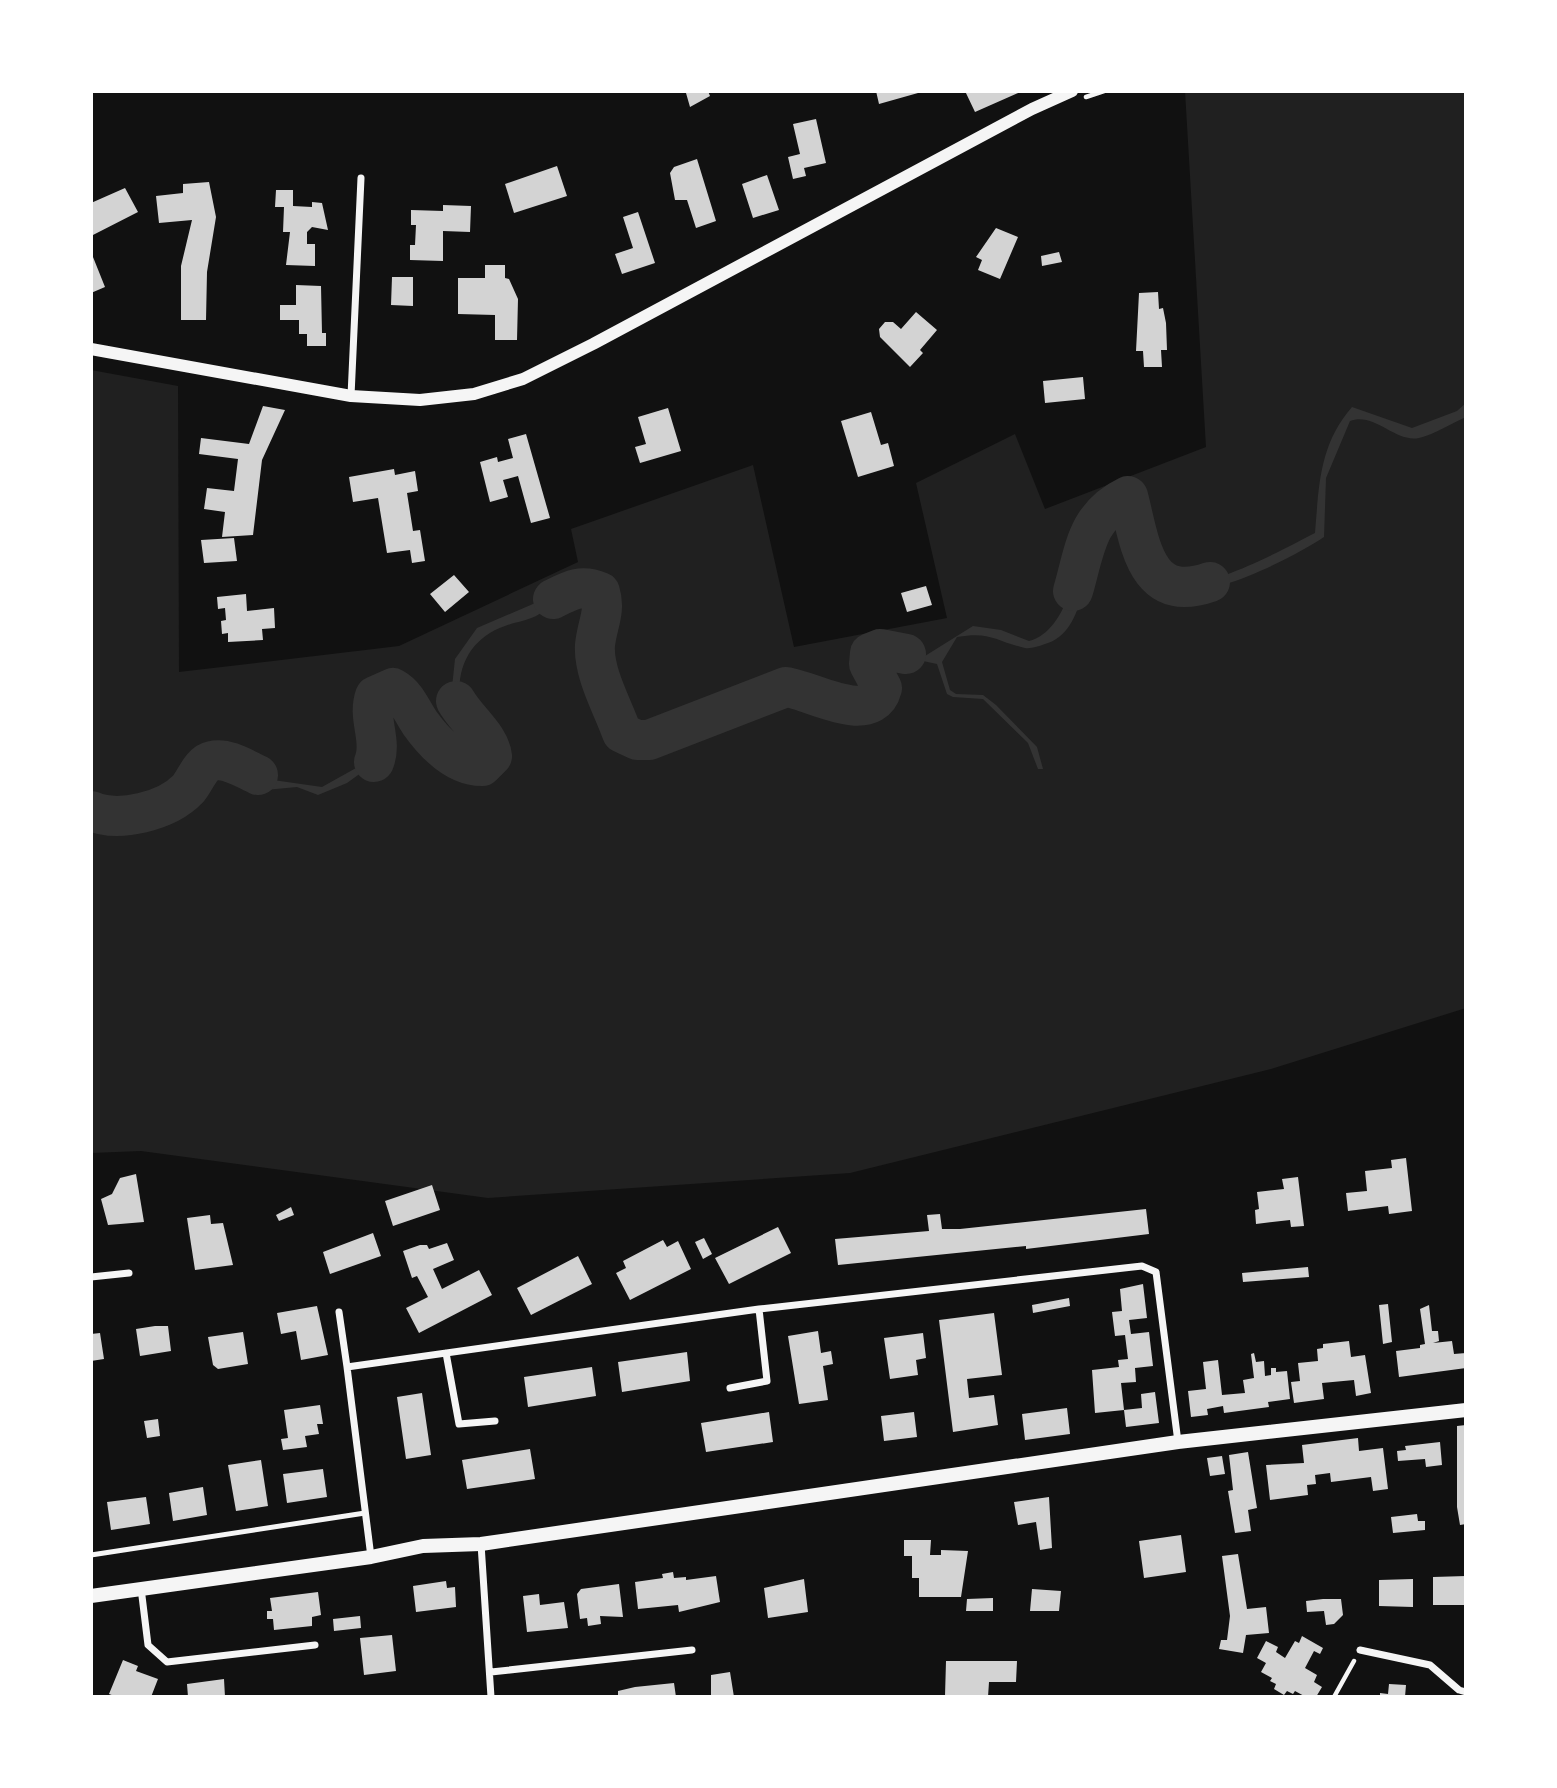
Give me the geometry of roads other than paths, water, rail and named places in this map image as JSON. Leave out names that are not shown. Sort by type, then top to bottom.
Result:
[{"type":"main road","points":[[91,1596],[371,1557],[423,1546],[481,1544],[1178,1442],[1466,1410]]},
{"type":"street","points":[[91,349],[351,396],[420,400],[474,394],[523,379],[1032,109],[1077,95]]},
{"type":"street","points":[[351,396],[361,178]]},
{"type":"street","points":[[347,1367],[759,1309],[1142,1266],[1156,1272],[1178,1442]]},
{"type":"street","points":[[91,1277],[129,1273]]},
{"type":"street","points":[[730,1388],[767,1381],[759,1309]]},
{"type":"street","points":[[339,1312],[371,1557]]},
{"type":"street","points":[[446,1353],[459,1424],[495,1421]]},
{"type":"street","points":[[481,1544],[491,1697]]},
{"type":"street","points":[[141,1587],[148,1645],[167,1662],[315,1645]]},
{"type":"street","points":[[491,1672],[692,1650]]},
{"type":"street","points":[[1360,1650],[1430,1665],[1459,1690],[1466,1692]]},
{"type":"lane","points":[[91,1555],[365,1513]]},
{"type":"waterway","points":[[1073,591],[1095,524],[1114,504],[1128,496],[1142,549],[1158,577],[1171,585],[1188,587],[1210,582]]},
{"type":"waterway","points":[[553,599],[576,589],[587,588],[600,592],[602,612],[595,645],[597,667],[622,733],[637,740],[649,740],[786,687],[840,703],[866,705],[876,699],[882,688],[869,664],[870,653],[880,649],[906,654]]},
{"type":"waterway","points":[[374,762],[377,746],[373,713],[375,696],[393,688],[405,699],[432,739],[455,758],[482,766],[492,756],[490,749],[456,701]]},
{"type":"waterway","points":[[91,811],[115,816],[155,809],[179,797],[205,765],[212,761],[230,762],[258,775]]}]
